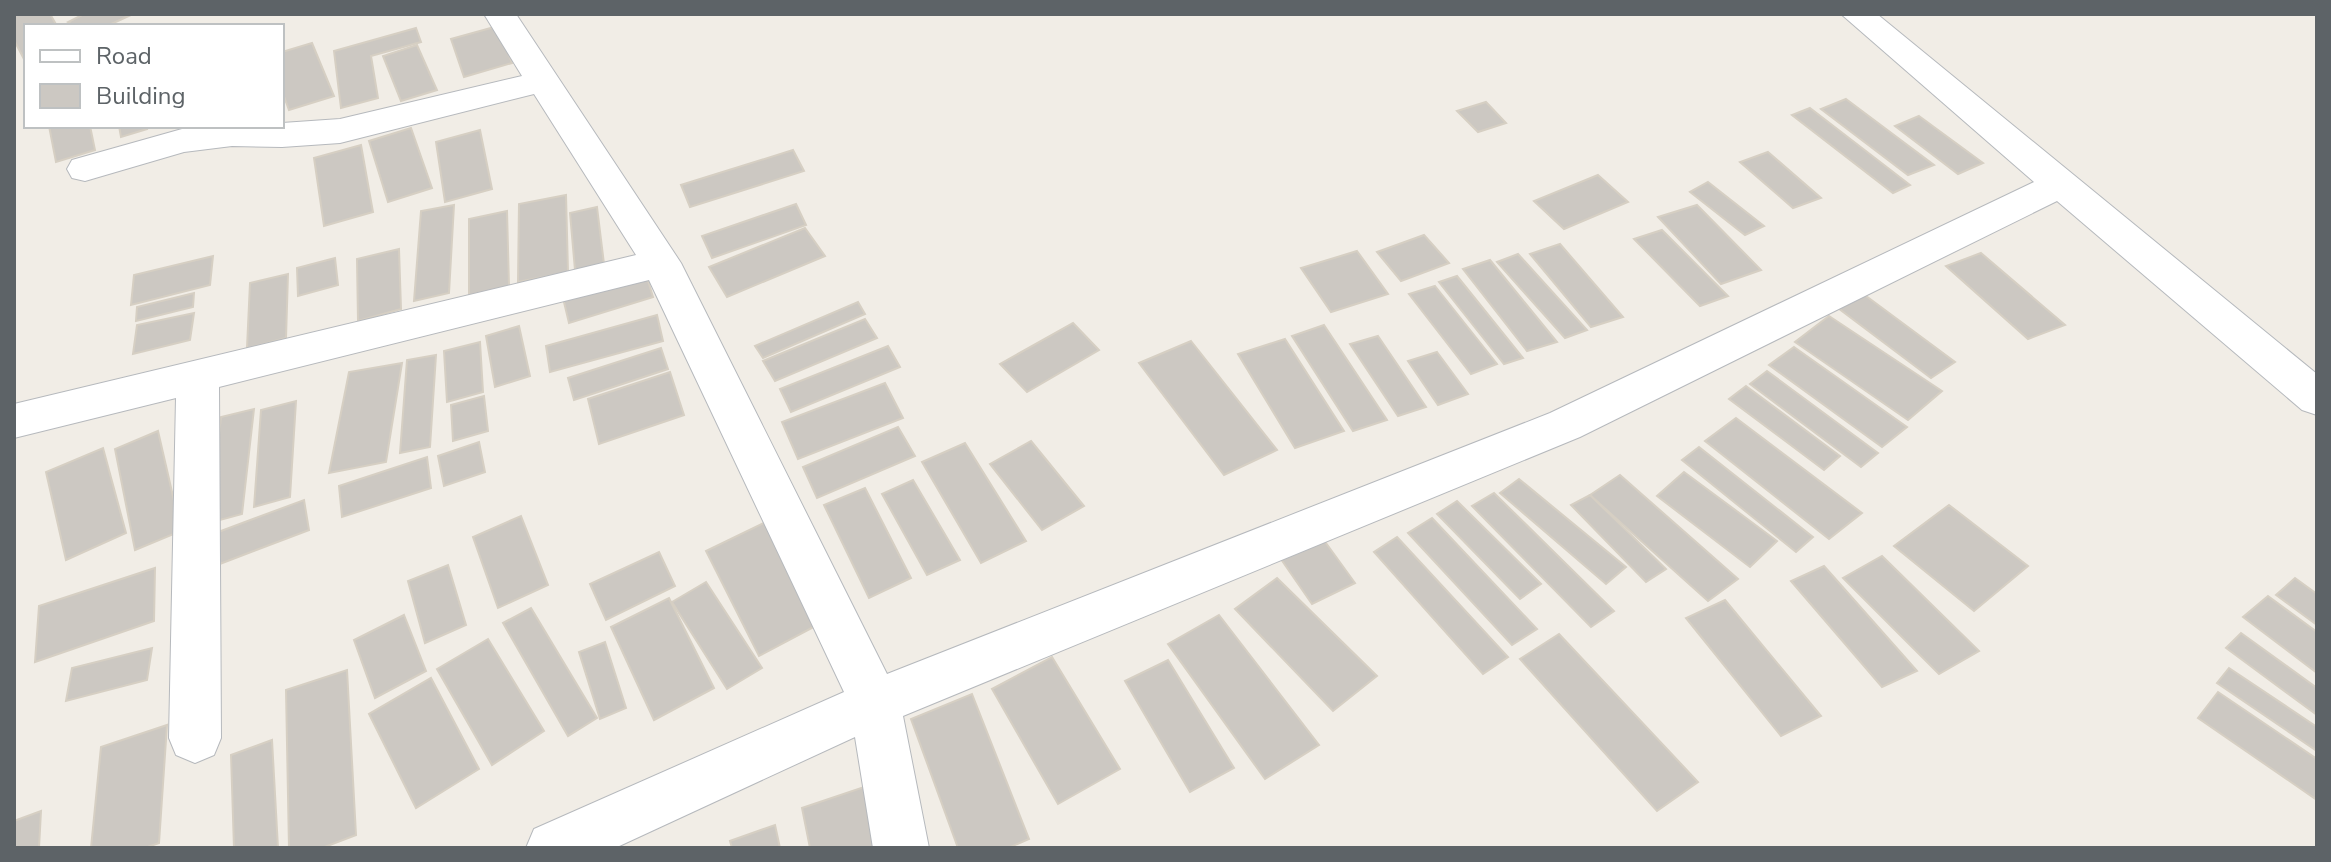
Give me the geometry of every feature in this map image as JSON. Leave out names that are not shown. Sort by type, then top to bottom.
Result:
[{"type":"street","points":[[500,14],[661,263],[875,703],[901,848]]},
{"type":"street","points":[[1857,14],[2317,398]]},
{"type":"street","points":[[85,169],[182,141],[232,134],[340,131],[544,81]]},
{"type":"street","points":[[554,848],[875,703],[1565,425],[2059,185]]},
{"type":"street","points":[[14,421],[661,263]]},
{"type":"street","points":[[195,738],[198,376]]},
{"type":"building","points":[[14,14],[50,14],[56,24],[24,24],[24,59],[14,40]]},
{"type":"building","points":[[84,14],[133,14],[111,24],[68,22]]},
{"type":"building","points":[[498,26],[512,63],[464,77],[451,39]]},
{"type":"building","points":[[416,28],[421,42],[371,56],[378,98],[341,108],[334,51]]},
{"type":"building","points":[[312,43],[334,96],[289,110],[284,96],[284,51]]},
{"type":"building","points":[[417,45],[437,90],[401,101],[383,56]]},
{"type":"building","points":[[1846,99],[1934,165],[1908,175],[1821,109]]},
{"type":"building","points":[[1486,102],[1506,123],[1478,132],[1457,111]]},
{"type":"building","points":[[1810,108],[1910,185],[1893,193],[1792,115]]},
{"type":"building","points":[[1919,116],[1983,163],[1958,174],[1895,126]]},
{"type":"building","points":[[49,128],[90,128],[95,150],[56,162]]},
{"type":"building","points":[[119,128],[147,129],[121,137]]},
{"type":"building","points":[[411,128],[432,188],[388,202],[369,141]]},
{"type":"building","points":[[480,130],[492,189],[445,202],[436,142]]},
{"type":"building","points":[[361,145],[373,212],[324,226],[314,158]]},
{"type":"building","points":[[793,150],[804,171],[690,207],[681,185]]},
{"type":"building","points":[[1768,152],[1821,198],[1793,208],[1740,162]]},
{"type":"building","points":[[1598,175],[1628,202],[1564,229],[1534,201]]},
{"type":"building","points":[[1708,182],[1764,226],[1745,235],[1690,192]]},
{"type":"building","points":[[566,195],[568,272],[518,282],[519,204]]},
{"type":"building","points":[[796,204],[806,225],[712,258],[702,236]]},
{"type":"building","points":[[454,205],[449,293],[414,301],[421,211]]},
{"type":"building","points":[[1697,205],[1761,270],[1721,284],[1658,217]]},
{"type":"building","points":[[597,207],[604,264],[575,270],[570,213]]},
{"type":"building","points":[[507,211],[509,286],[469,295],[469,219]]},
{"type":"building","points":[[805,228],[825,256],[727,297],[709,267]]},
{"type":"building","points":[[1662,230],[1728,296],[1700,306],[1634,239]]},
{"type":"building","points":[[1424,235],[1449,263],[1401,281],[1377,252]]},
{"type":"building","points":[[1560,244],[1623,317],[1591,327],[1530,254]]},
{"type":"building","points":[[399,249],[401,309],[358,321],[357,259]]},
{"type":"building","points":[[1357,251],[1388,294],[1331,312],[1301,268]]},
{"type":"building","points":[[1981,253],[2065,325],[2028,339],[1946,266]]},
{"type":"building","points":[[1518,254],[1587,330],[1565,338],[1497,262]]},
{"type":"building","points":[[213,256],[210,285],[131,305],[134,275]]},
{"type":"building","points":[[335,258],[338,285],[298,296],[297,268]]},
{"type":"building","points":[[1490,260],[1557,342],[1527,351],[1463,269]]},
{"type":"building","points":[[288,274],[286,338],[247,348],[250,283]]},
{"type":"building","points":[[646,274],[653,297],[569,323],[563,298]]},
{"type":"building","points":[[1457,276],[1523,358],[1504,364],[1439,282]]},
{"type":"building","points":[[1435,286],[1497,364],[1471,374],[1409,294]]},
{"type":"building","points":[[194,293],[193,307],[136,321],[137,307]]},
{"type":"building","points":[[1862,293],[1955,362],[1931,378],[1838,308]]},
{"type":"building","points":[[858,302],[865,314],[763,358],[755,346]]},
{"type":"building","points":[[194,313],[190,340],[133,354],[137,325]]},
{"type":"building","points":[[657,315],[663,341],[550,372],[546,346]]},
{"type":"building","points":[[1829,316],[1942,391],[1908,420],[1795,342]]},
{"type":"building","points":[[865,319],[877,338],[775,381],[763,361]]},
{"type":"building","points":[[1073,323],[1099,350],[1027,392],[1000,364]]},
{"type":"building","points":[[1324,325],[1387,420],[1353,431],[1292,336]]},
{"type":"building","points":[[519,326],[530,376],[495,387],[486,336]]},
{"type":"building","points":[[1378,336],[1426,407],[1398,416],[1350,344]]},
{"type":"building","points":[[1285,339],[1344,431],[1295,448],[1238,354]]},
{"type":"building","points":[[1191,341],[1277,450],[1224,475],[1139,363]]},
{"type":"building","points":[[480,342],[483,392],[447,402],[444,351]]},
{"type":"building","points":[[888,346],[900,367],[791,412],[780,389]]},
{"type":"building","points":[[1794,347],[1907,427],[1882,447],[1769,365]]},
{"type":"building","points":[[661,348],[668,369],[574,400],[568,378]]},
{"type":"building","points":[[1437,352],[1468,394],[1438,405],[1408,361]]},
{"type":"building","points":[[436,355],[430,447],[400,453],[407,360]]},
{"type":"building","points":[[402,363],[386,462],[329,473],[349,372]]},
{"type":"building","points":[[1767,371],[1878,453],[1861,467],[1750,384]]},
{"type":"building","points":[[670,372],[684,415],[599,444],[588,399]]},
{"type":"building","points":[[885,383],[903,418],[798,459],[782,422]]},
{"type":"building","points":[[1746,386],[1840,456],[1824,470],[1729,399]]},
{"type":"building","points":[[484,396],[488,431],[453,441],[451,405]]},
{"type":"building","points":[[296,401],[290,497],[254,507],[261,410]]},
{"type":"building","points":[[254,409],[242,514],[209,523],[221,417]]},
{"type":"building","points":[[1736,418],[1862,513],[1829,539],[1705,441]]},
{"type":"building","points":[[898,427],[915,456],[817,498],[803,467]]},
{"type":"building","points":[[158,431],[181,531],[135,550],[115,449]]},
{"type":"building","points":[[1031,441],[1084,506],[1042,530],[990,464]]},
{"type":"building","points":[[479,442],[485,472],[444,486],[438,456]]},
{"type":"building","points":[[965,443],[1026,541],[981,563],[922,462]]},
{"type":"building","points":[[1699,447],[1813,537],[1796,552],[1682,460]]},
{"type":"building","points":[[103,448],[126,533],[66,560],[46,472]]},
{"type":"building","points":[[427,457],[431,488],[342,517],[339,486]]},
{"type":"building","points":[[1684,472],[1777,541],[1750,567],[1657,496]]},
{"type":"building","points":[[1620,475],[1738,579],[1708,601],[1590,495]]},
{"type":"building","points":[[1519,479],[1626,567],[1606,584],[1500,493]]},
{"type":"building","points":[[913,480],[960,560],[927,575],[882,494]]},
{"type":"building","points":[[865,488],[911,578],[869,598],[824,505]]},
{"type":"building","points":[[1494,493],[1614,611],[1591,627],[1472,506]]},
{"type":"building","points":[[1590,495],[1666,569],[1646,582],[1571,505]]},
{"type":"building","points":[[304,500],[309,530],[217,565],[213,534]]},
{"type":"building","points":[[1457,501],[1541,584],[1520,599],[1437,514]]},
{"type":"building","points":[[1949,505],[2028,566],[1974,611],[1894,546]]},
{"type":"building","points":[[521,516],[548,585],[498,608],[473,537]]},
{"type":"building","points":[[1432,518],[1537,629],[1512,645],[1408,533]]},
{"type":"building","points":[[768,521],[823,622],[759,656],[706,551]]},
{"type":"building","points":[[1318,532],[1355,583],[1312,604],[1276,552]]},
{"type":"building","points":[[1397,537],[1508,657],[1483,674],[1374,552]]},
{"type":"building","points":[[659,552],[675,586],[606,620],[590,584]]},
{"type":"building","points":[[1882,556],[1979,651],[1939,674],[1843,578]]},
{"type":"building","points":[[448,565],[466,625],[425,643],[408,581]]},
{"type":"building","points":[[1824,566],[1917,671],[1882,687],[1791,581]]},
{"type":"building","points":[[155,568],[154,621],[35,662],[39,606]]},
{"type":"building","points":[[1277,578],[1377,676],[1333,711],[1235,609]]},
{"type":"building","points":[[2295,578],[2317,594],[2317,625],[2276,595]]},
{"type":"building","points":[[706,582],[762,668],[727,689],[672,602]]},
{"type":"building","points":[[2268,596],[2317,632],[2317,673],[2243,617]]},
{"type":"building","points":[[669,598],[714,688],[654,720],[611,627]]},
{"type":"building","points":[[1725,600],[1821,716],[1781,736],[1686,618]]},
{"type":"building","points":[[531,608],[597,718],[568,736],[503,623]]},
{"type":"building","points":[[404,615],[426,671],[375,698],[354,640]]},
{"type":"building","points":[[1219,615],[1319,745],[1265,779],[1168,644]]},
{"type":"building","points":[[2241,633],[2317,688],[2317,715],[2226,648]]},
{"type":"building","points":[[1559,634],[1698,782],[1657,811],[1520,659]]},
{"type":"building","points":[[488,639],[544,731],[492,765],[437,669]]},
{"type":"building","points":[[605,642],[626,708],[600,719],[579,652]]},
{"type":"building","points":[[152,648],[147,680],[66,701],[72,668]]},
{"type":"building","points":[[1052,657],[1120,769],[1058,804],[992,689]]},
{"type":"building","points":[[1168,660],[1234,768],[1190,792],[1125,681]]},
{"type":"building","points":[[2229,668],[2317,727],[2317,751],[2217,683]]},
{"type":"building","points":[[347,670],[356,835],[322,848],[289,848],[286,690]]},
{"type":"building","points":[[431,678],[479,769],[416,808],[369,714]]},
{"type":"building","points":[[2218,692],[2317,759],[2317,800],[2198,718]]},
{"type":"building","points":[[972,694],[1029,839],[1008,848],[958,848],[911,719]]},
{"type":"building","points":[[167,725],[159,843],[145,848],[91,848],[101,747]]},
{"type":"building","points":[[272,740],[278,848],[234,848],[231,755]]},
{"type":"building","points":[[867,786],[880,848],[810,848],[802,808]]},
{"type":"building","points":[[41,811],[39,848],[14,848],[14,821]]},
{"type":"building","points":[[775,825],[780,848],[732,848],[730,841]]}]
